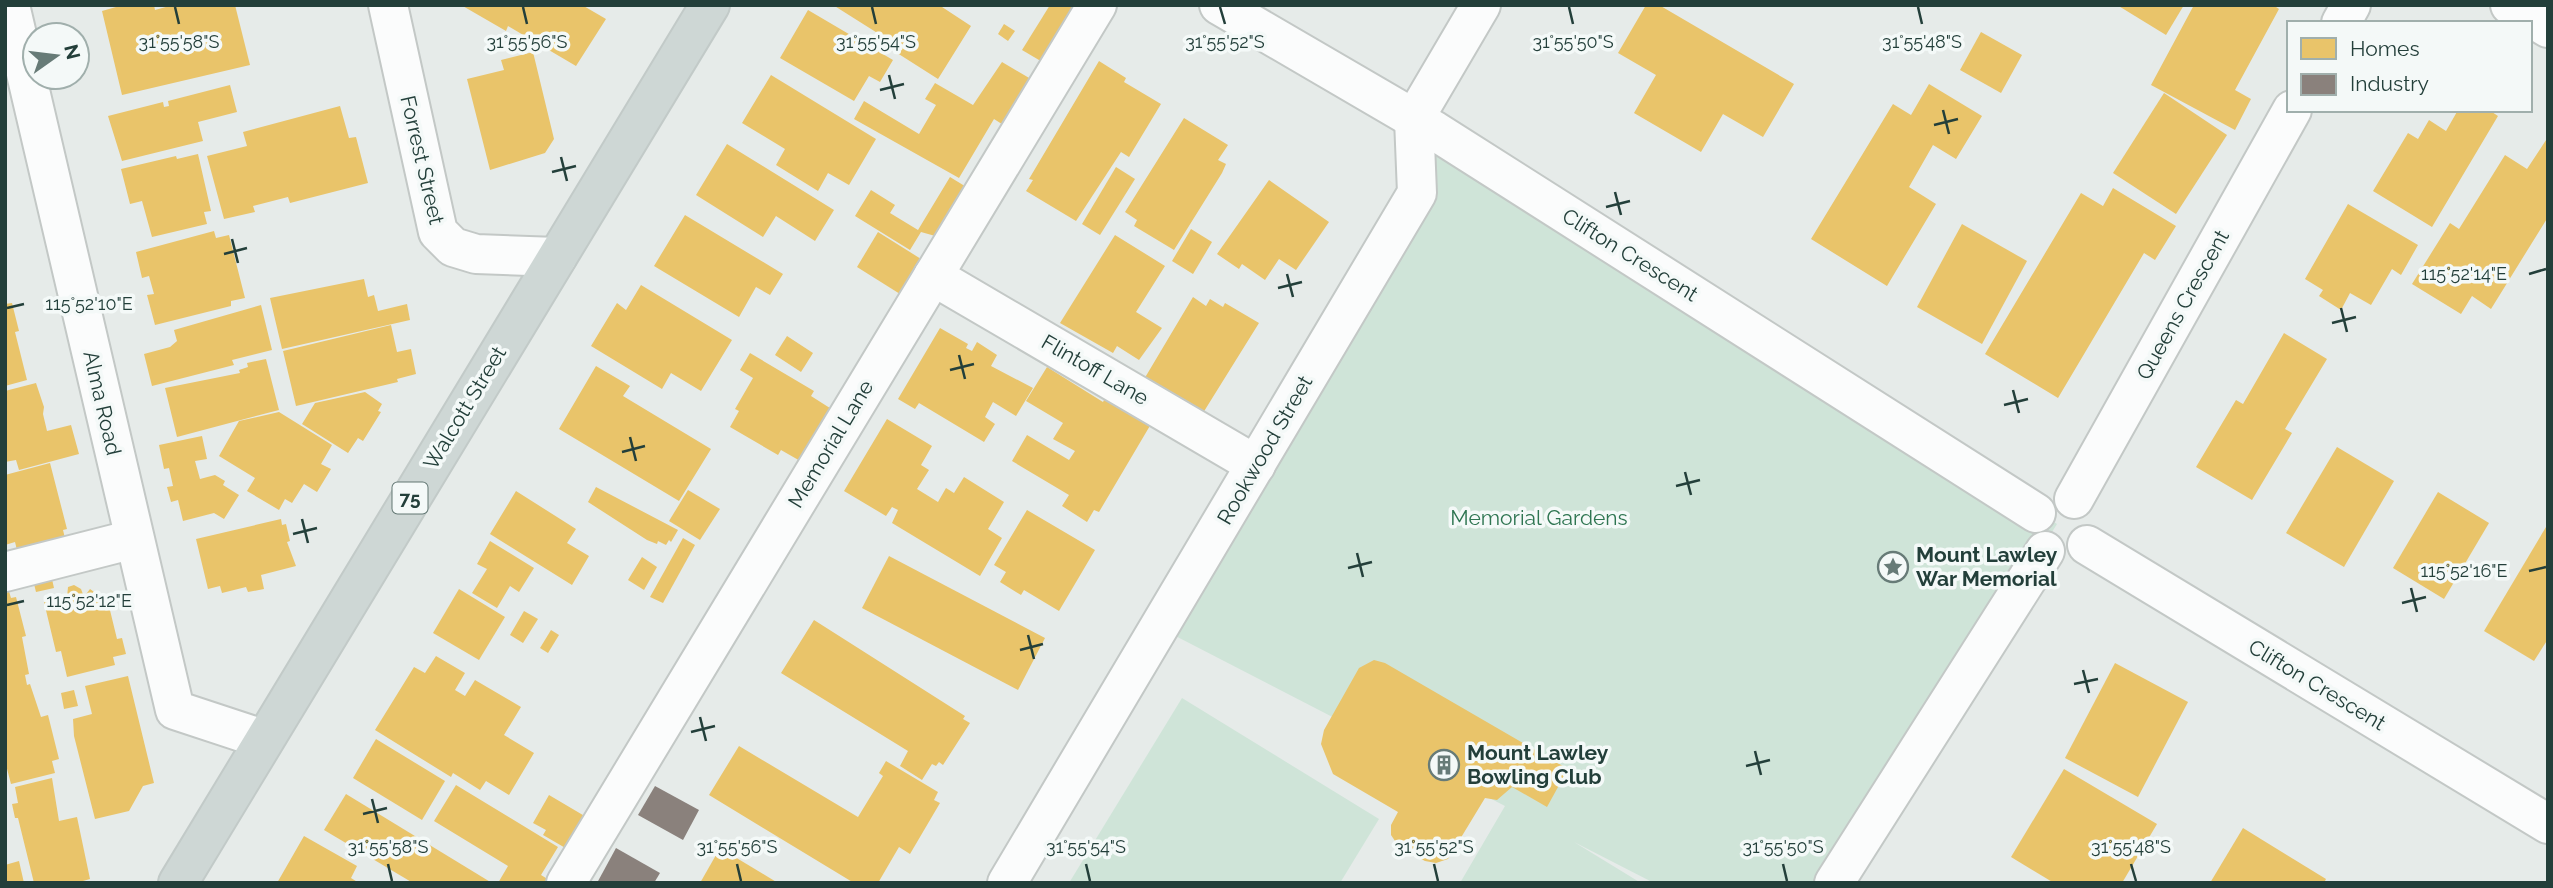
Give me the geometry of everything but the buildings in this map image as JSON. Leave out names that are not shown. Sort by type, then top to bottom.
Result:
[{"type":"main road","name":"Walcott Street","points":[[178,883],[710,5]]},
{"type":"street","name":"Alma Road","points":[[10,5],[175,710],[263,739]]},
{"type":"street","name":"Forrest Street","points":[[388,5],[438,232],[453,247],[476,254],[557,257]]},
{"type":"street","name":"Memorial Lane","points":[[566,883],[1097,5]]},
{"type":"street","name":"Clifton Crescent","points":[[1219,5],[1414,119],[2036,513]]},
{"type":"street","points":[[1414,119],[1481,5]]},
{"type":"street","points":[[2342,21],[2351,5]]},
{"type":"street","points":[[2510,5],[2548,27]]},
{"type":"street","name":"Queens Crescent","points":[[2074,499],[2291,112]]},
{"type":"street","name":"Rookwood Street","points":[[1007,883],[1417,193],[1414,119]]},
{"type":"street","name":"Flintoff Lane","points":[[933,276],[1256,465]]},
{"type":"street","points":[[2066,497],[2074,499],[2088,511],[2092,519],[2091,537],[2087,545],[2071,556],[2053,555],[2045,551],[2034,533],[2036,513],[2048,501],[2066,497]]},
{"type":"street","points":[[5,572],[134,539]]},
{"type":"street","name":"Clifton Crescent","points":[[2087,545],[2548,824]]},
{"type":"street","points":[[1835,883],[2045,551]]},
{"type":"green space","name":"Memorial Gardens","points":[[1435,131],[2057,524],[1833,883],[1654,883],[1574,842],[1641,883],[1460,883],[1505,806],[1160,628]]},
{"type":"green space","points":[[1182,698],[1379,819],[1340,883],[1069,883]]},
{"type":"place","name":"Mount Lawley War Memorial","points":[[1893,567]]},
{"type":"place","name":"Mount Lawley Bowling Club","points":[[1444,765]]}]
